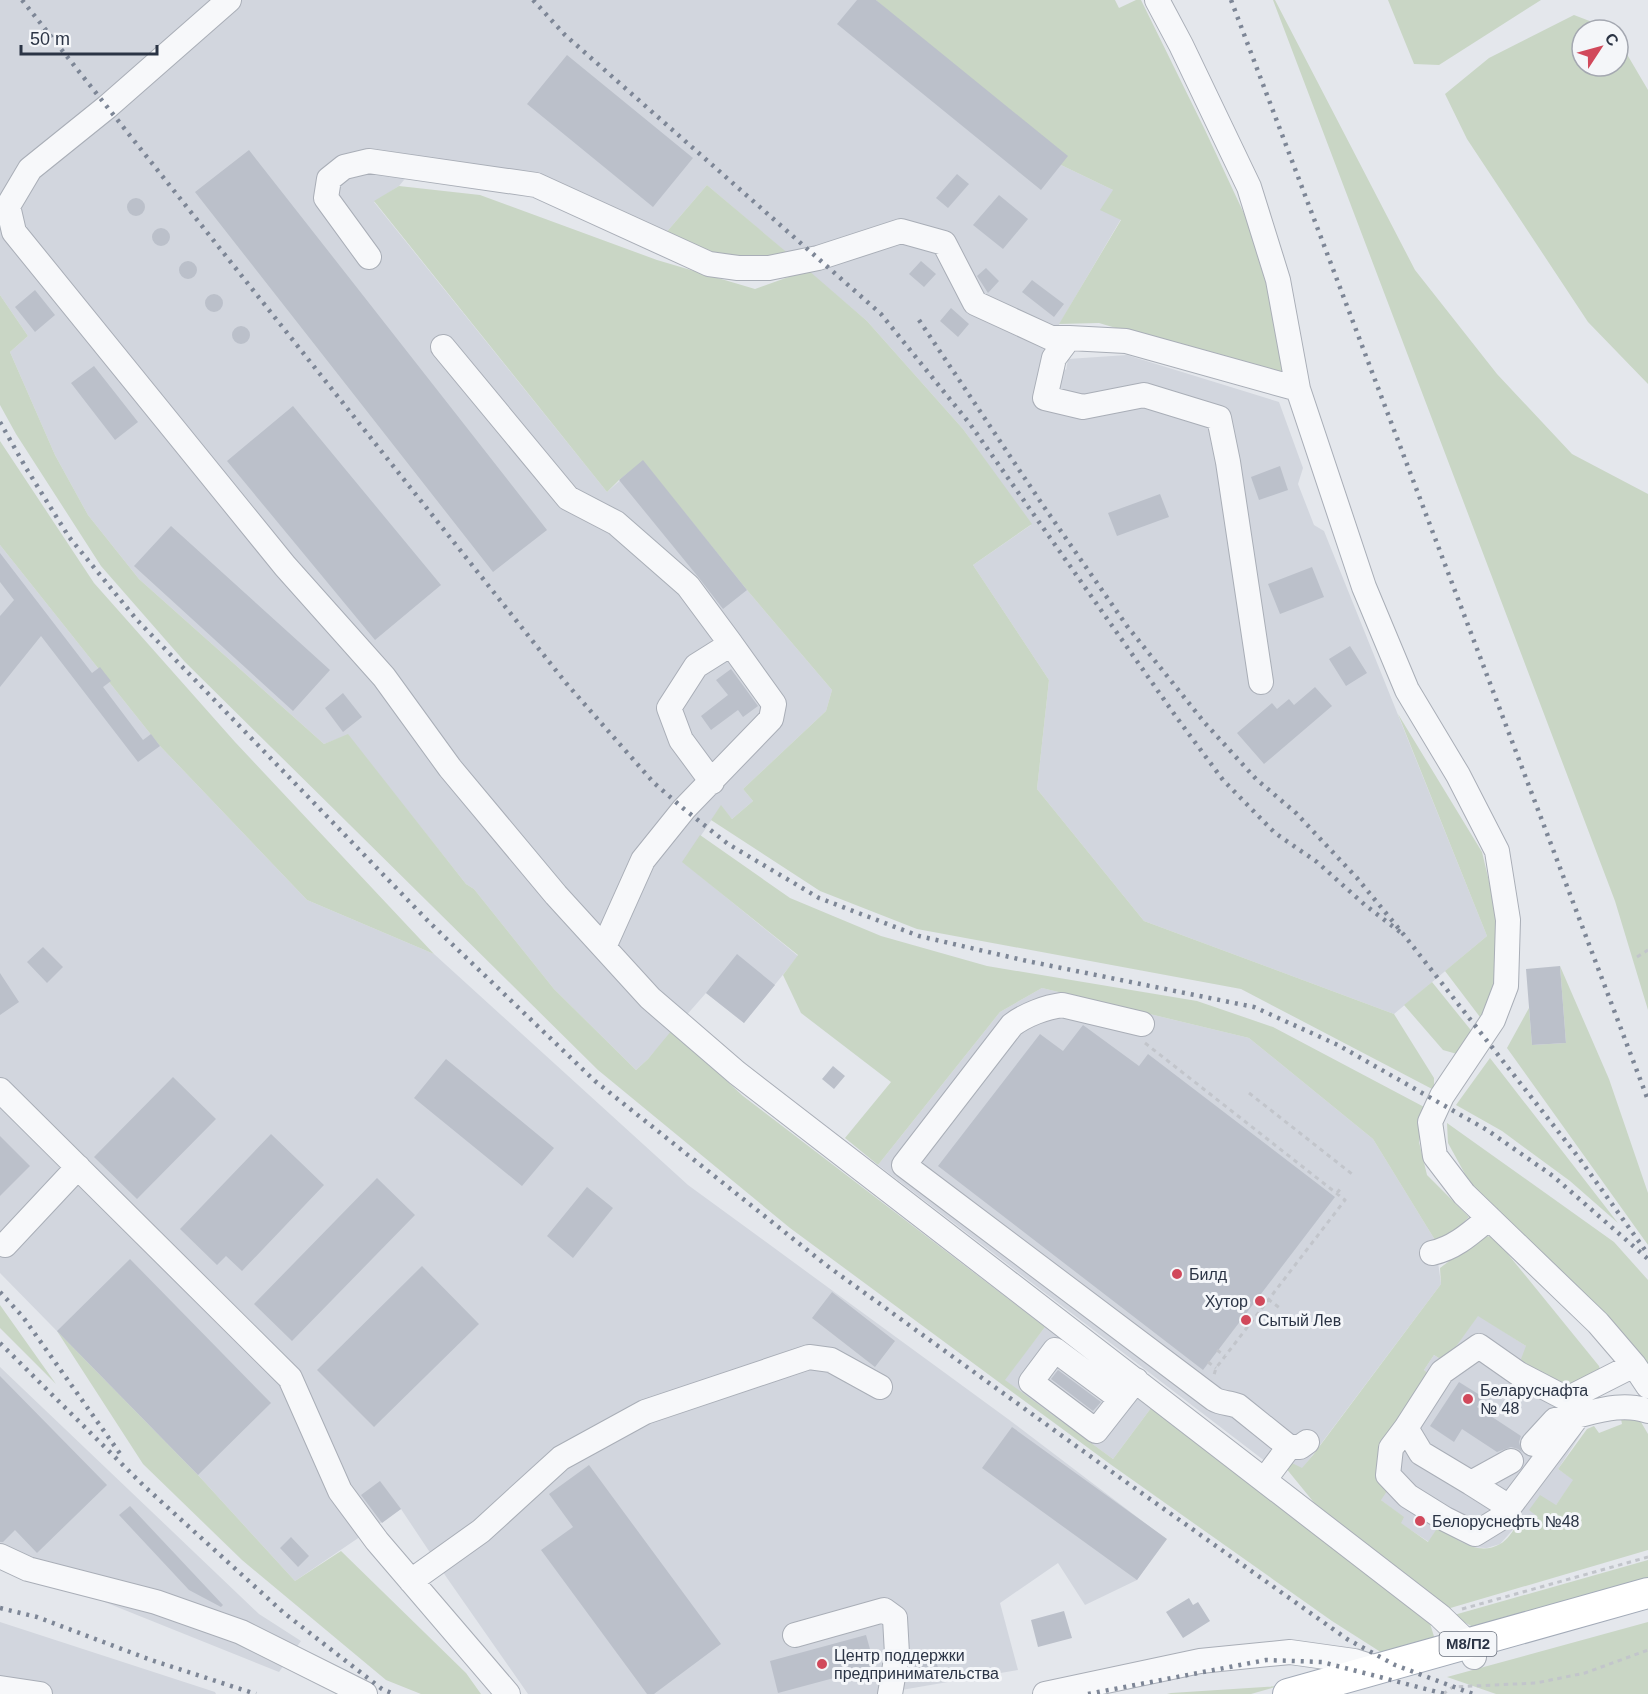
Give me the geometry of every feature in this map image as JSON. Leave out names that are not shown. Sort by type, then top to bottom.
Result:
[{"type":"main road","name":"М8/П2","points":[[1351,1694],[1648,1593]]},
{"type":"main road","name":"М8/П2","points":[[1288,1694],[1379,1669],[1472,1651],[1648,1607]]},
{"type":"lane","points":[[229,0],[107,107],[30,169],[8,206],[14,232],[285,566],[384,678],[450,768],[556,895],[650,998],[728,1066],[885,1187],[1128,1389],[1265,1479],[1440,1616],[1472,1651]]},
{"type":"lane","points":[[1157,0],[1182,45],[1249,188],[1278,280],[1298,389],[1364,587],[1407,690],[1458,775],[1497,851],[1508,920],[1506,986],[1493,1020],[1442,1096],[1430,1122],[1435,1156],[1464,1194],[1598,1323],[1634,1365],[1648,1386]]},
{"type":"lane","points":[[369,257],[326,198],[329,179],[344,167],[369,160],[536,185],[709,264],[738,268],[769,268],[818,258],[901,231],[944,243],[975,303],[1051,338],[1126,341],[1298,389]]},
{"type":"lane","points":[[1069,338],[1054,358],[1045,398],[1083,406],[1144,395],[1219,418],[1228,462],[1261,682]]},
{"type":"lane","points":[[443,347],[568,498],[616,523],[688,586],[774,704],[771,719],[684,809],[643,860],[604,947]]},
{"type":"lane","points":[[712,782],[681,740],[669,708],[696,666],[731,644]]},
{"type":"lane","points":[[885,1187],[1015,1023],[1052,1006],[1062,1005],[1142,1024]]},
{"type":"lane","points":[[0,1090],[291,1378],[340,1491],[377,1541],[508,1694]]},
{"type":"lane","points":[[904,1165],[1214,1400],[1220,1404],[1238,1406],[1298,1445],[1265,1479]]},
{"type":"lane","points":[[5,1245],[78,1167]]},
{"type":"lane","points":[[1432,1253],[1458,1243],[1488,1218]]},
{"type":"lane","points":[[1577,1418],[1501,1518],[1475,1534],[1408,1496],[1388,1475],[1391,1448],[1442,1372],[1479,1346],[1519,1374],[1567,1399],[1634,1365]]},
{"type":"lane","points":[[411,1581],[482,1531],[561,1458],[645,1412],[809,1357],[831,1360],[880,1387]]},
{"type":"lane","points":[[1533,1444],[1555,1420],[1577,1418],[1611,1407],[1635,1407],[1648,1411]]},
{"type":"lane","points":[[1406,1428],[1421,1453],[1509,1507]]},
{"type":"lane","points":[[1471,1483],[1511,1461]]},
{"type":"lane","points":[[0,1556],[28,1569],[156,1602],[241,1632],[365,1694]]},
{"type":"lane","points":[[795,1635],[884,1610],[895,1618],[897,1654],[890,1694]]},
{"type":"lane","points":[[1045,1694],[1200,1661],[1290,1652],[1354,1661],[1379,1669]]},
{"type":"lane","points":[[0,1688],[40,1694]]},
{"type":"path","points":[[1637,957],[1648,950]]},
{"type":"path","points":[[1110,1017],[1345,1200],[1216,1368],[1212,1382]]},
{"type":"path","points":[[1249,1093],[1352,1174]]},
{"type":"path","points":[[1234,1113],[1237,1108]]},
{"type":"path","points":[[1337,1193],[1341,1188]]},
{"type":"path","points":[[1268,1299],[1281,1309]]},
{"type":"path","points":[[1218,1350],[1225,1356]]},
{"type":"path","points":[[1208,1362],[1216,1368]]},
{"type":"path","points":[[1440,1616],[1648,1557]]},
{"type":"path","points":[[1443,1694],[1453,1687],[1536,1683],[1586,1673],[1648,1650]]},
{"type":"shaded area","points":[[0,0],[876,0],[1061,165],[1113,190],[1121,219],[1043,352],[1066,370],[1068,359],[1127,355],[1279,402],[1303,468],[1298,484],[1314,525],[1324,531],[1487,936],[1394,1014],[1144,921],[1037,789],[1049,680],[973,565],[1031,525],[963,429],[867,321],[707,185],[664,235],[423,157],[399,186],[374,202],[607,492],[643,460],[747,590],[832,690],[826,711],[743,789],[753,801],[732,819],[721,806],[683,862],[798,956],[744,1023],[706,993],[636,1070],[554,989],[474,889],[466,884],[348,735],[324,744],[139,579],[88,515],[55,455],[10,352],[28,336],[0,295]]},
{"type":"shaded area","points":[[0,545],[160,746],[307,900],[434,954],[688,1185],[1008,1419],[1166,1539],[1137,1580],[1085,1605],[1058,1563],[1000,1603],[1018,1670],[878,1694],[528,1694],[401,1509],[295,1581],[198,1475],[0,1273]]},
{"type":"shaded area","points":[[1042,988],[1249,1038],[1373,1139],[1435,1240],[1441,1284],[1302,1469],[1286,1467],[1283,1475],[878,1165],[1000,1012]]},
{"type":"shaded area","points":[[1478,1315],[1526,1346],[1536,1369],[1559,1384],[1569,1395],[1581,1434],[1558,1469],[1574,1480],[1556,1505],[1538,1517],[1529,1530],[1519,1523],[1500,1544],[1487,1548],[1468,1547],[1438,1528],[1429,1542],[1400,1523],[1403,1517],[1381,1500],[1383,1476],[1434,1378],[1424,1370],[1434,1355],[1445,1362]]},
{"type":"shaded area","points":[[1045,1327],[1151,1408],[1113,1459],[1004,1380]]},
{"type":"shaded area","points":[[0,1367],[259,1614],[301,1641],[279,1672],[0,1560]]},
{"type":"shaded area","points":[[0,1622],[215,1692],[216,1694],[0,1694]]},
{"type":"green space","points":[[876,0],[1115,0],[1119,8],[1141,0],[1247,220],[1278,324],[1284,374],[1207,355],[1099,323],[1059,324],[1121,220],[1100,210],[1113,190],[1061,165]]},
{"type":"green space","points":[[1273,0],[1415,270],[1497,374],[1572,454],[1648,494],[1648,1010],[1615,901]]},
{"type":"green space","points":[[1388,0],[1541,0],[1439,65],[1414,64]]},
{"type":"green space","points":[[1574,15],[1582,18],[1570,18],[1570,78],[1630,78],[1630,59],[1648,90],[1648,384],[1588,322],[1467,139],[1445,94],[1489,58]]},
{"type":"green space","points":[[707,185],[790,255],[750,260],[706,251],[664,235]]},
{"type":"green space","points":[[399,186],[480,195],[657,260],[755,289],[808,270],[867,321],[963,429],[1032,524],[973,565],[1049,680],[1037,789],[1144,921],[1394,1014],[1434,1078],[1434,1090],[1241,989],[917,929],[820,891],[711,820],[721,805],[732,819],[753,801],[743,789],[826,711],[832,690],[747,590],[643,461],[607,492],[374,201]]},
{"type":"green space","points":[[0,295],[28,336],[10,352],[55,455],[88,515],[139,579],[324,744],[348,734],[466,884],[474,889],[554,989],[636,1070],[672,1030],[743,1096],[1045,1327],[1005,1380],[1113,1459],[1151,1408],[1428,1617],[1436,1643],[1390,1658],[1332,1621],[1110,1464],[790,1228],[598,1070],[185,662],[101,566],[16,434],[0,405]]},
{"type":"green space","points":[[0,441],[94,583],[235,742],[434,954],[307,900],[160,746],[0,545]]},
{"type":"green space","points":[[1398,714],[1482,852],[1503,940],[1493,1004],[1483,1021],[1445,971],[1487,936]]},
{"type":"green space","points":[[700,835],[790,898],[881,936],[987,966],[1197,1001],[1273,1027],[1426,1108],[1419,1142],[1427,1175],[1469,1217],[1450,1236],[1435,1240],[1373,1139],[1249,1038],[1042,988],[1000,1012],[878,1165],[845,1138],[891,1082],[801,1013],[783,975],[798,955],[682,862]]},
{"type":"green space","points":[[1560,966],[1609,1079],[1648,1193],[1648,1245],[1507,1048],[1529,1008],[1532,1045],[1566,1043]]},
{"type":"green space","points":[[1432,982],[1474,1034],[1457,1054],[1443,1050],[1404,1005]]},
{"type":"green space","points":[[1490,1058],[1618,1223],[1570,1181],[1502,1131],[1456,1105]]},
{"type":"green space","points":[[1447,1123],[1614,1242],[1648,1280],[1648,1367],[1471,1185],[1448,1143]]},
{"type":"green space","points":[[1481,1237],[1494,1237],[1599,1366],[1601,1373],[1585,1391],[1559,1384],[1536,1369],[1527,1370],[1521,1359],[1526,1346],[1478,1316],[1445,1362],[1434,1355],[1424,1370],[1434,1378],[1381,1455],[1389,1488],[1381,1500],[1404,1517],[1401,1523],[1428,1542],[1438,1527],[1468,1545],[1484,1549],[1492,1547],[1506,1540],[1519,1522],[1530,1529],[1538,1517],[1529,1510],[1540,1495],[1556,1505],[1573,1480],[1558,1469],[1587,1429],[1594,1426],[1599,1433],[1622,1424],[1621,1419],[1638,1417],[1648,1434],[1648,1550],[1447,1609],[1316,1505],[1285,1467],[1292,1463],[1302,1468],[1313,1455],[1441,1284],[1440,1268]]},
{"type":"green space","points":[[0,1305],[56,1384],[0,1328]]},
{"type":"green space","points":[[57,1331],[198,1475],[295,1581],[341,1551],[466,1673],[481,1694],[421,1694],[386,1680],[242,1560],[143,1464]]},
{"type":"green space","points":[[1648,1560],[1648,1579],[1473,1627],[1454,1615]]},
{"type":"green space","points":[[1648,1622],[1648,1694],[1496,1694],[1447,1677]]},
{"type":"green space","points":[[1279,1686],[1251,1694],[1167,1694],[1171,1693]]},
{"type":"building","points":[[857,0],[876,0],[1068,156],[1041,190],[837,24]]},
{"type":"building","points":[[567,55],[693,158],[653,207],[527,104]]},
{"type":"building","points":[[249,150],[547,530],[493,572],[195,192]]},
{"type":"building","points":[[957,174],[969,184],[948,208],[936,198]]},
{"type":"building","points":[[999,195],[1028,219],[1003,249],[973,225]]},
{"type":"building","points":[[136,198],[142,201],[145,207],[142,213],[136,216],[130,213],[127,207],[130,201]]},
{"type":"building","points":[[161,228],[167,231],[170,237],[167,243],[161,246],[155,243],[152,237],[155,231]]},
{"type":"building","points":[[188,261],[194,264],[197,270],[194,276],[188,279],[182,276],[179,270],[182,264]]},
{"type":"building","points":[[921,261],[936,274],[924,287],[909,274]]},
{"type":"building","points":[[986,268],[999,281],[988,293],[977,276]]},
{"type":"building","points":[[1032,280],[1064,304],[1054,317],[1022,292]]},
{"type":"building","points":[[35,290],[55,315],[35,332],[15,307]]},
{"type":"building","points":[[214,294],[220,297],[223,303],[220,309],[214,312],[208,309],[205,303],[208,297]]},
{"type":"building","points":[[951,308],[969,324],[958,337],[940,321]]},
{"type":"building","points":[[241,326],[247,329],[250,335],[247,341],[241,344],[235,341],[232,335],[235,329]]},
{"type":"building","points":[[94,366],[138,422],[115,440],[71,383]]},
{"type":"building","points":[[293,406],[441,585],[375,640],[227,461]]},
{"type":"building","points":[[643,460],[747,590],[723,609],[619,480]]},
{"type":"building","points":[[1280,466],[1288,490],[1259,500],[1251,477]]},
{"type":"building","points":[[1160,494],[1169,517],[1117,536],[1108,513]]},
{"type":"building","points":[[171,526],[330,670],[293,711],[134,566]]},
{"type":"building","points":[[0,553],[92,673],[100,667],[111,681],[103,687],[143,740],[151,734],[160,746],[138,762],[41,636],[0,687],[0,616],[14,600],[0,582]]},
{"type":"building","points":[[1312,567],[1324,597],[1280,614],[1268,584]]},
{"type":"building","points":[[1350,646],[1367,673],[1346,686],[1329,659]]},
{"type":"building","points":[[731,669],[758,706],[743,717],[738,710],[711,730],[701,716],[728,695],[716,680]]},
{"type":"building","points":[[1315,687],[1332,706],[1264,764],[1237,733],[1272,703],[1277,709],[1289,699],[1294,705]]},
{"type":"building","points":[[343,693],[362,717],[343,732],[325,708]]},
{"type":"building","points":[[43,947],[63,967],[47,983],[27,962]]},
{"type":"building","points":[[737,954],[775,985],[744,1023],[706,993]]},
{"type":"building","points":[[1560,966],[1566,1043],[1532,1045],[1526,969]]},
{"type":"building","points":[[0,973],[19,1002],[0,1015]]},
{"type":"building","name":"Билд","points":[[1083,1025],[1139,1066],[1148,1054],[1335,1197],[1203,1370],[938,1166],[1040,1034],[1063,1051]]},
{"type":"building","points":[[446,1059],[554,1148],[522,1186],[414,1098]]},
{"type":"building","points":[[833,1066],[845,1076],[834,1089],[822,1079]]},
{"type":"building","points":[[173,1077],[216,1119],[137,1199],[94,1157]]},
{"type":"building","points":[[271,1134],[324,1185],[242,1271],[226,1256],[217,1265],[180,1229]]},
{"type":"building","points":[[0,1136],[30,1166],[0,1196]]},
{"type":"building","points":[[377,1178],[415,1215],[292,1341],[254,1304]]},
{"type":"building","points":[[587,1187],[613,1208],[573,1258],[547,1236]]},
{"type":"building","points":[[130,1259],[271,1403],[198,1475],[57,1331]]},
{"type":"building","points":[[422,1266],[479,1324],[374,1427],[317,1370]]},
{"type":"building","points":[[832,1292],[895,1341],[875,1367],[812,1318]]},
{"type":"building","points":[[1058,1370],[1101,1402],[1093,1411],[1051,1379]]},
{"type":"building","points":[[0,1376],[107,1485],[37,1553],[15,1530],[3,1542],[0,1542]]},
{"type":"building","points":[[1459,1382],[1483,1397],[1477,1407],[1521,1436],[1519,1442],[1522,1452],[1511,1447],[1497,1452],[1462,1429],[1454,1442],[1430,1426]]},
{"type":"building","points":[[1012,1427],[1167,1539],[1137,1580],[982,1468]]},
{"type":"building","points":[[589,1465],[721,1644],[654,1694],[647,1694],[541,1550],[573,1527],[549,1494]]},
{"type":"building","points":[[380,1481],[401,1509],[382,1523],[361,1495]]},
{"type":"building","points":[[130,1506],[223,1605],[221,1607],[189,1590],[119,1515]]},
{"type":"building","points":[[291,1537],[309,1556],[298,1567],[280,1548]]},
{"type":"building","points":[[1189,1598],[1193,1605],[1198,1602],[1210,1621],[1183,1638],[1166,1612]]},
{"type":"building","points":[[1064,1611],[1072,1638],[1038,1647],[1031,1620]]},
{"type":"building","name":"Центр поддержки предпринимательства","points":[[866,1635],[875,1667],[778,1693],[770,1661]]},
{"type":"building","points":[[933,1654],[939,1670],[920,1678],[913,1661]]},
{"type":"railway","points":[[22,0],[566,683],[654,783],[728,844],[819,898],[919,936],[1027,961],[1254,1007],[1338,1045],[1487,1130],[1553,1176],[1648,1259]]},
{"type":"railway","points":[[533,0],[565,35],[881,314],[970,424],[1223,780],[1275,833],[1317,862],[1365,905],[1404,935]]},
{"type":"railway","points":[[1231,0],[1648,1100]]},
{"type":"railway","points":[[919,320],[1127,626],[1204,722],[1256,779],[1296,813],[1357,878],[1579,1158],[1645,1250]]},
{"type":"railway","points":[[0,422],[69,537],[137,620],[430,923],[595,1081],[826,1265],[1347,1639],[1395,1665],[1473,1694]]},
{"type":"railway","points":[[0,1292],[23,1317],[121,1455]]},
{"type":"railway","points":[[0,1343],[144,1486],[284,1613],[382,1689],[394,1694]]},
{"type":"railway","points":[[0,1608],[37,1617],[151,1660],[256,1694]]},
{"type":"railway","points":[[1088,1694],[1266,1660],[1322,1662],[1445,1694]]},
{"type":"place","name":"Билд","points":[[1177,1274]]},
{"type":"place","name":"Хутор","points":[[1260,1301]]},
{"type":"place","name":"Сытый Лев","points":[[1246,1320]]},
{"type":"place","name":"Беларуснафта № 48","points":[[1468,1399]]},
{"type":"place","name":"Белоруснефть №48","points":[[1420,1521]]},
{"type":"place","name":"Центр поддержки предпринимательства","points":[[822,1664]]}]
